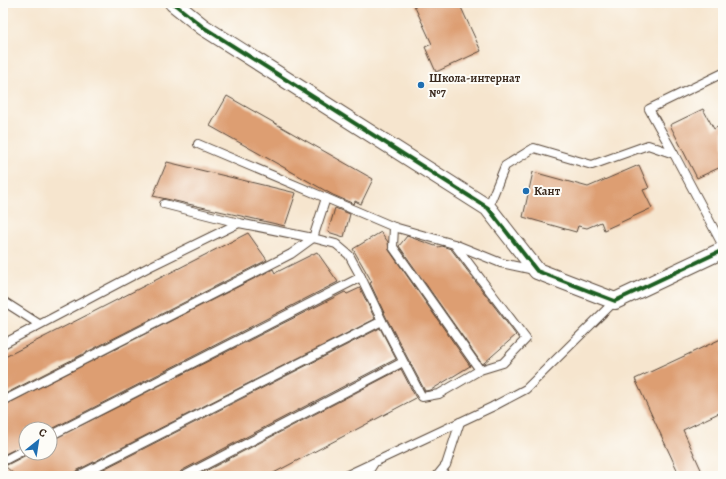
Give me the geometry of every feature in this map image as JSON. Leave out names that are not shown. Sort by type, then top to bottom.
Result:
[{"type":"street","points":[[173,3],[203,27],[488,208],[537,271],[615,301],[723,250]]},
{"type":"lane","points":[[723,73],[649,109],[723,246]]},
{"type":"lane","points":[[198,144],[394,227],[454,244],[501,262],[537,271]]},
{"type":"lane","points":[[488,208],[505,166],[534,148],[592,165],[648,146],[674,154]]},
{"type":"lane","points":[[3,401],[291,254],[313,238],[326,198]]},
{"type":"lane","points":[[164,204],[239,223],[336,244],[349,256],[361,277],[382,321],[422,397],[439,394],[480,370],[503,363],[526,339],[454,244]]},
{"type":"lane","points":[[3,344],[149,267],[239,223]]},
{"type":"lane","points":[[394,227],[393,247],[480,370]]},
{"type":"lane","points":[[58,432],[361,277]]},
{"type":"lane","points":[[3,301],[39,324]]},
{"type":"lane","points":[[345,476],[526,389],[615,301]]},
{"type":"lane","points":[[78,476],[382,321]]},
{"type":"lane","points":[[184,476],[403,362]]},
{"type":"lane","points":[[437,476],[446,465],[460,422]]},
{"type":"lane","points":[[3,461],[18,453]]},
{"type":"lane","points":[[366,476],[374,463]]},
{"type":"building","points":[[413,3],[459,3],[481,51],[436,72],[425,47],[432,44]]},
{"type":"building","points":[[227,96],[373,179],[361,204],[355,201],[354,204],[333,195],[210,126]]},
{"type":"building","points":[[703,109],[714,129],[723,124],[723,166],[697,178],[670,125]]},
{"type":"building","points":[[167,162],[296,193],[285,226],[153,196]]},
{"type":"building","points":[[639,165],[649,188],[643,190],[652,208],[604,230],[601,222],[587,228],[578,226],[576,232],[523,217],[533,172],[588,187]]},
{"type":"building","points":[[335,208],[350,214],[344,237],[328,232]]},
{"type":"building","points":[[381,232],[388,242],[389,250],[470,366],[431,390],[425,391],[387,319],[370,283],[372,282],[353,249]]},
{"type":"building","points":[[248,233],[267,260],[3,395],[3,358]]},
{"type":"building","points":[[407,236],[438,247],[442,246],[451,249],[516,335],[484,363],[482,364],[399,246]]},
{"type":"building","points":[[317,252],[338,282],[58,426],[58,421],[18,421],[18,448],[3,455],[3,406],[273,269],[275,273]]},
{"type":"building","points":[[360,288],[375,319],[76,471],[73,476],[16,476],[5,466],[18,459],[18,461],[58,461],[58,437],[345,292],[347,294]]},
{"type":"building","points":[[380,328],[396,359],[181,471],[179,476],[90,476]]},
{"type":"building","points":[[723,338],[723,411],[683,430],[704,476],[680,476],[635,379]]},
{"type":"building","points":[[401,369],[416,398],[268,476],[196,476]]},
{"type":"cycle path","points":[[173,3],[203,27],[488,208],[537,271],[615,301],[723,250]]},
{"type":"place","name":"Школа-интернат №7","points":[[421,85]]},
{"type":"place","name":"Кант","points":[[526,191]]}]
